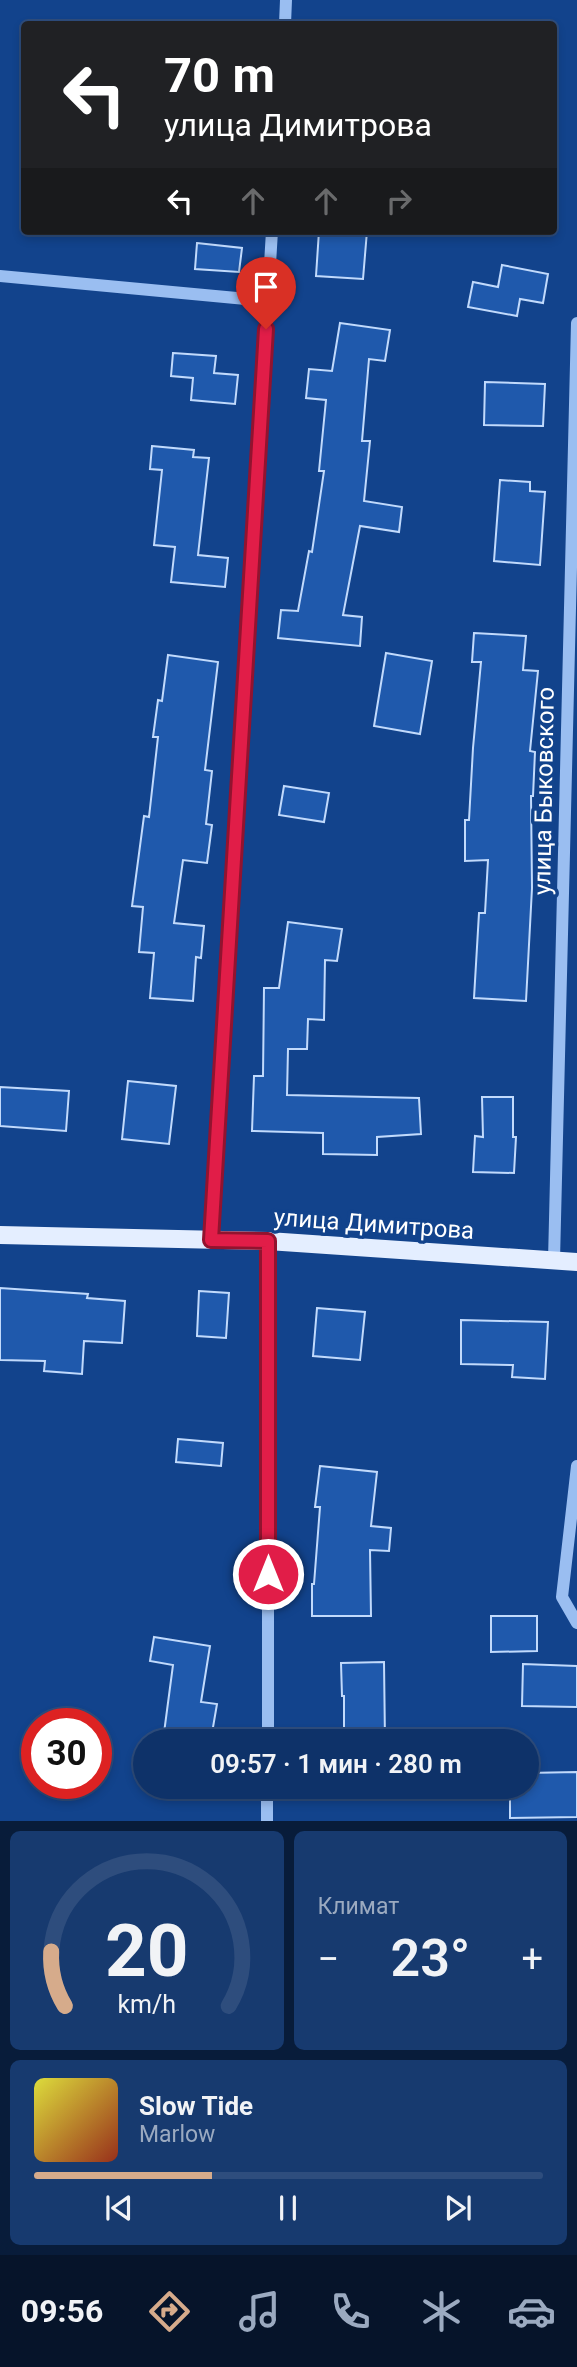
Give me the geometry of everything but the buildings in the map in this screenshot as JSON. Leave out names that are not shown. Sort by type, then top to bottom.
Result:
[{"type":"main road","name":"улица Димитрова","points":[[0,1235],[268,1241],[577,1262]]},
{"type":"street","points":[[285,21],[286,0]]},
{"type":"street","points":[[211,1240],[272,235]]},
{"type":"street","points":[[0,276],[268,301]]},
{"type":"street","name":"улица Быковского","points":[[554,1260],[570,857],[577,323]]},
{"type":"street","points":[[268,1241],[268,1729]]},
{"type":"street","points":[[577,1466],[562,1597],[577,1623]]},
{"type":"street","points":[[267,1799],[267,1821]]},
{"type":"route","points":[[266,329],[211,1240],[268,1241],[268,1574]]}]
